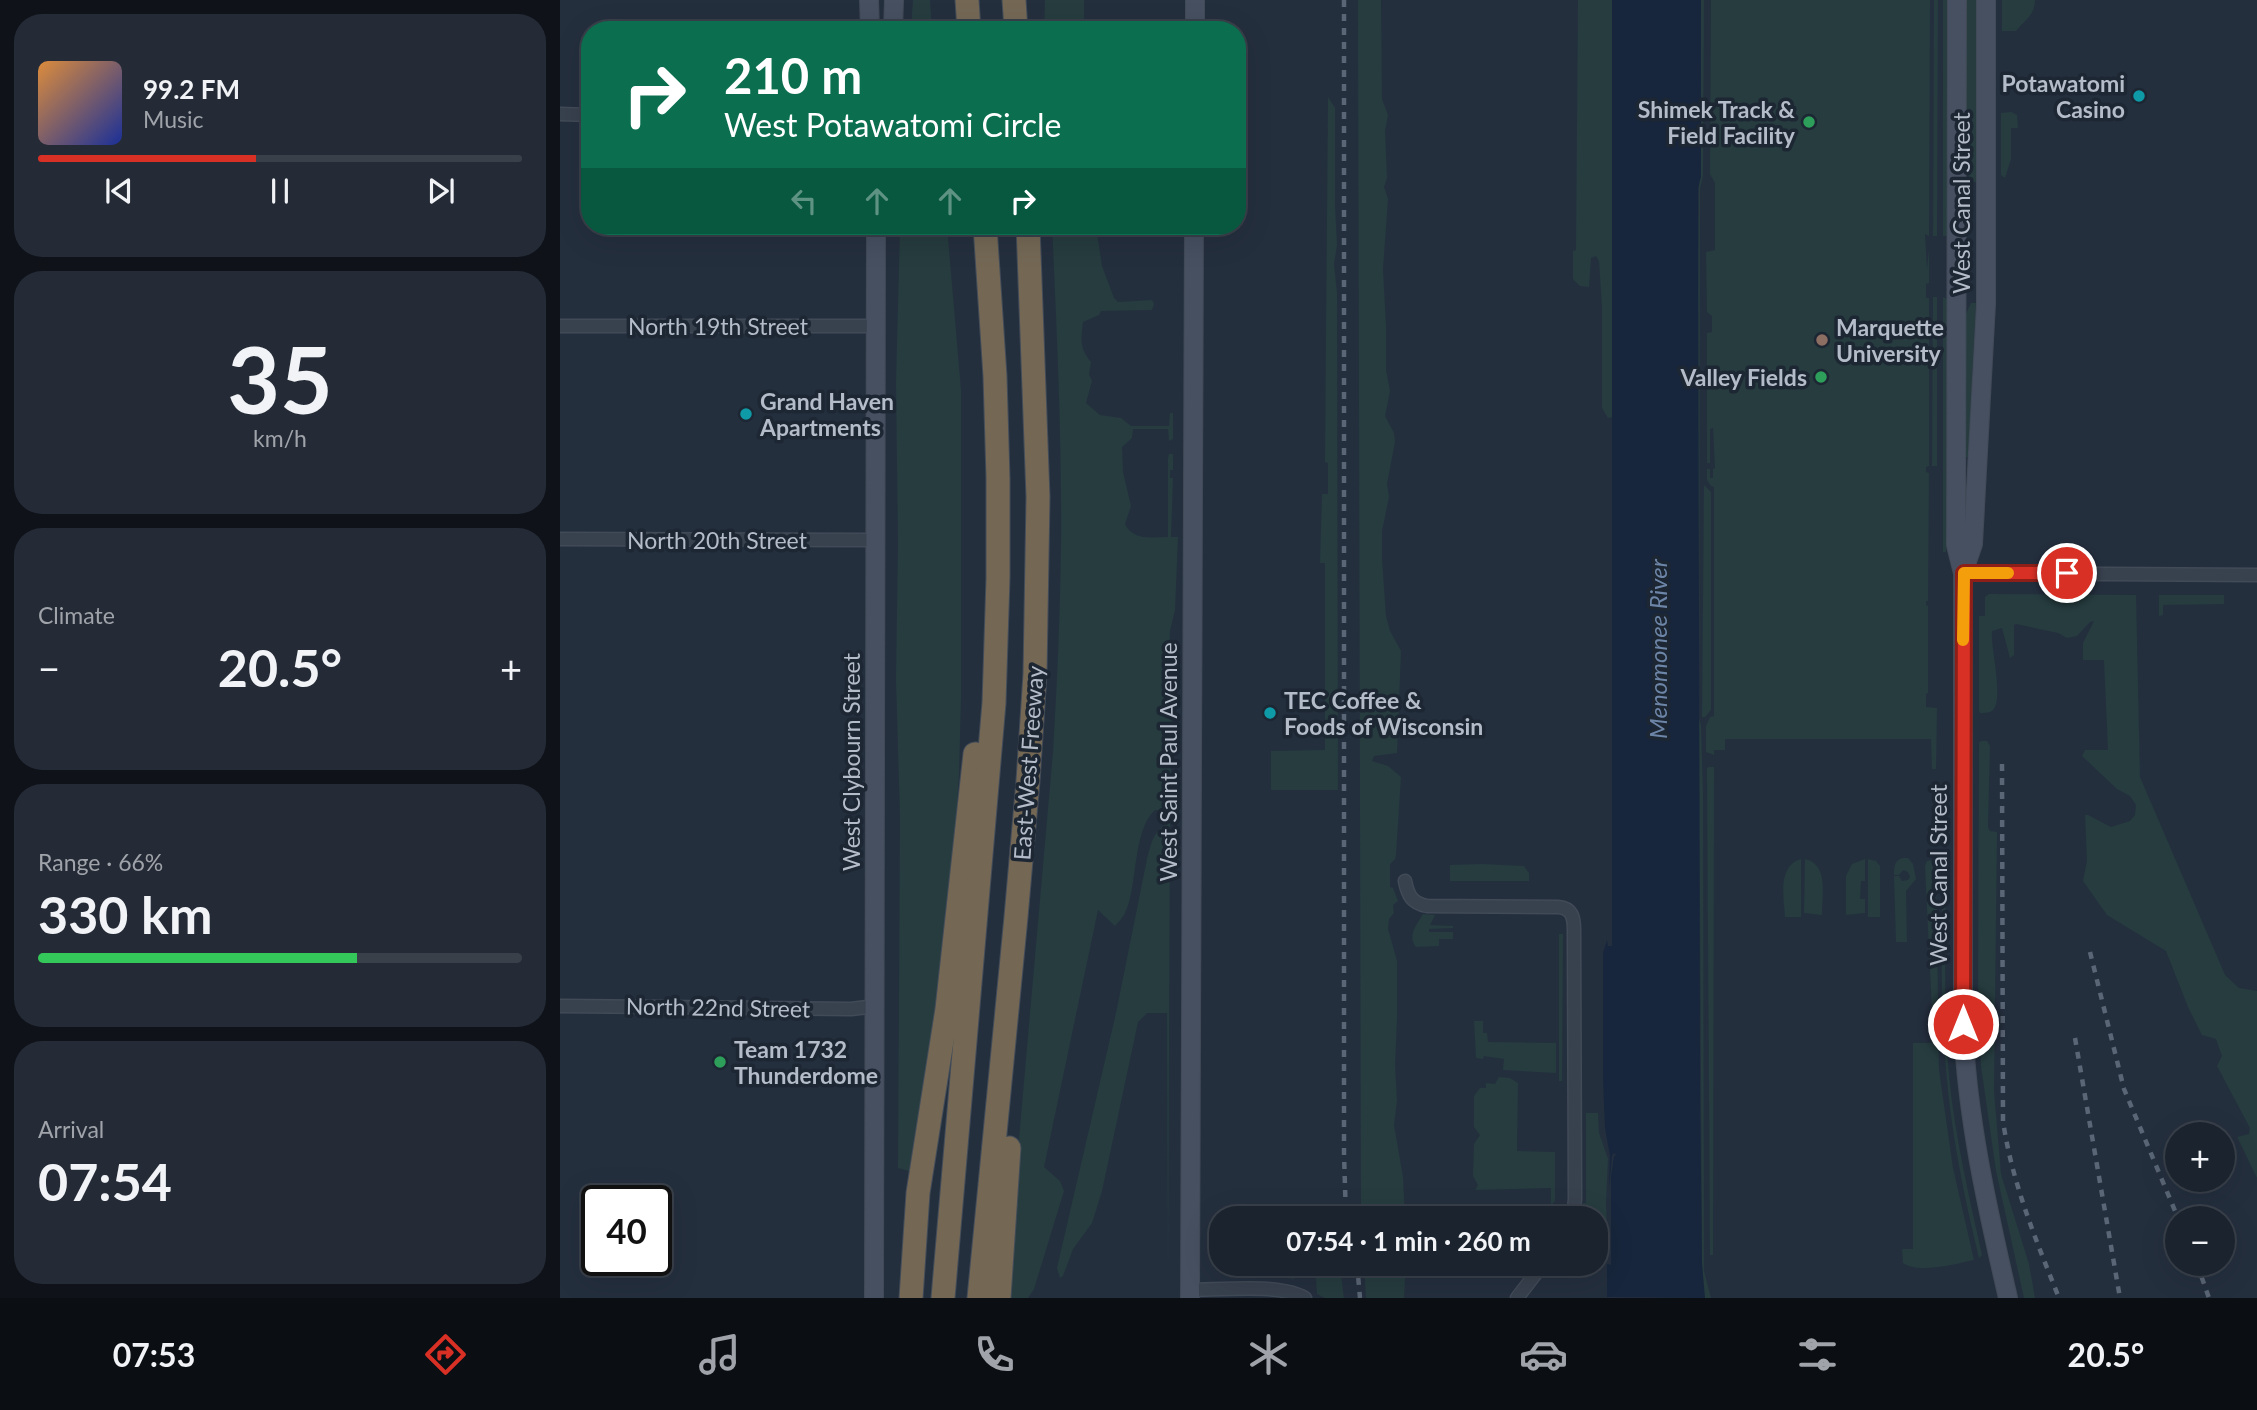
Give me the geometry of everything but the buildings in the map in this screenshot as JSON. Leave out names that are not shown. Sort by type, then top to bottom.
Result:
[{"type":"highway","points":[[1014,0],[1015,21]]},
{"type":"highway","points":[[1028,0],[1028,21]]},
{"type":"highway","name":"East-West Freeway","points":[[943,1298],[992,730],[998,578],[995,376],[986,235]]},
{"type":"highway","name":"East-West Freeway","points":[[979,1298],[1016,917],[1035,674],[1037,458],[1028,235]]},
{"type":"highway","points":[[911,1298],[918,1193],[947,1009],[970,790],[998,578]]},
{"type":"highway","points":[[999,1298],[1013,1087],[1016,917]]},
{"type":"street","points":[[869,0],[870,21]]},
{"type":"street","points":[[893,21],[894,0]]},
{"type":"street","points":[[1195,0],[1195,21]]},
{"type":"street","name":"West Canal Street","points":[[1957,0],[1956,545],[1964,573],[1964,1047],[1977,1158],[2008,1298]]},
{"type":"street","name":"West Canal Street","points":[[1964,573],[1973,544],[1986,290],[1986,0]]},
{"type":"street","points":[[560,114],[581,115]]},
{"type":"street","points":[[1956,197],[1986,197]]},
{"type":"street","name":"West Clybourn Street","points":[[874,1298],[876,235]]},
{"type":"street","name":"West Saint Paul Avenue","points":[[1190,1294],[1194,235]]},
{"type":"street","points":[[1956,290],[1986,290]]},
{"type":"street","name":"North 19th Street","points":[[560,326],[876,326]]},
{"type":"street","name":"North 20th Street","points":[[560,539],[874,540]]},
{"type":"street","points":[[1964,573],[2257,575]]},
{"type":"street","points":[[1405,881],[1410,898],[1427,906],[1558,907],[1566,908],[1572,915],[1574,1206]]},
{"type":"street","name":"North 22nd Street","points":[[560,1006],[838,1009],[876,1006]]},
{"type":"street","points":[[1517,1298],[1534,1276]]},
{"type":"street","points":[[1190,1294],[1270,1289],[1305,1298]]},
{"type":"green space","points":[[913,0],[930,0],[931,21],[912,21]]},
{"type":"green space","points":[[1045,0],[1084,0],[1084,21],[1044,21]]},
{"type":"green space","points":[[1358,0],[1381,0],[1382,99],[1388,115],[1385,131],[1387,178],[1384,187],[1388,199],[1383,269],[1386,370],[1390,391],[1385,416],[1394,433],[1395,442],[1387,484],[1389,497],[1382,531],[1382,559],[1386,616],[1390,631],[1401,651],[1397,753],[1374,756],[1372,761],[1388,766],[1401,777],[1396,855],[1390,864],[1390,887],[1393,888],[1398,901],[1393,905],[1394,913],[1389,919],[1388,929],[1397,961],[1397,1101],[1394,1125],[1403,1177],[1404,1206],[1361,1206]]},
{"type":"green space","points":[[1578,0],[1612,0],[1612,417],[1608,418],[1602,408],[1602,307],[1599,261],[1596,256],[1591,258],[1589,287],[1580,286],[1573,279],[1573,251],[1576,250]]},
{"type":"green space","points":[[1701,0],[1704,0],[1703,176],[1700,188],[1699,719],[1703,794],[1704,1271],[1711,1298],[1696,1298],[1699,1252],[1702,1250],[1697,381]]},
{"type":"green space","name":"Valley Fields","points":[[1711,0],[1930,0],[1929,236],[1925,234],[1927,269],[1929,249],[1929,283],[1926,284],[1926,298],[1929,298],[1929,466],[1926,467],[1926,472],[1929,473],[1926,707],[1937,708],[1936,769],[1932,769],[1931,739],[1725,739],[1725,750],[1714,750],[1714,755],[1706,752],[1706,726],[1710,717],[1714,716],[1714,487],[1707,480],[1707,469],[1710,469],[1710,478],[1713,478],[1715,468],[1713,428],[1710,429],[1710,463],[1707,463],[1707,333],[1712,332],[1712,316],[1707,312],[1706,252],[1715,250],[1715,183],[1710,174]]},
{"type":"green space","points":[[1934,0],[1938,0],[1937,236],[1933,236]]},
{"type":"green space","points":[[1943,0],[1947,0],[1947,236],[1943,236]]},
{"type":"green space","points":[[1964,0],[1976,0],[1976,182],[1971,182],[1964,165]]},
{"type":"green space","points":[[2002,0],[2035,0],[2031,14],[2016,31],[2002,31]]},
{"type":"green space","points":[[1328,97],[1335,108],[1337,245],[1334,264],[1337,293],[1338,790],[1271,790],[1271,751],[1325,750],[1325,563],[1320,563],[1322,494],[1328,494],[1328,463],[1325,458]]},
{"type":"green space","points":[[2011,112],[2017,115],[2018,128],[2011,128],[2011,159],[2005,178],[2001,175],[2001,113]]},
{"type":"green space","points":[[900,235],[948,235],[961,390],[959,775],[936,1006],[909,1171],[898,1168],[900,817],[896,679],[896,383]]},
{"type":"green space","points":[[1052,235],[1097,235],[1102,266],[1114,298],[1118,302],[1152,300],[1154,304],[1152,310],[1101,311],[1099,315],[1083,322],[1081,338],[1084,352],[1091,362],[1089,374],[1092,381],[1086,403],[1100,415],[1121,418],[1131,426],[1169,426],[1170,413],[1173,413],[1173,439],[1169,441],[1168,429],[1133,429],[1132,438],[1122,447],[1123,472],[1131,506],[1125,524],[1133,533],[1144,537],[1168,537],[1168,459],[1169,454],[1173,454],[1173,470],[1170,470],[1170,478],[1173,478],[1171,537],[1178,537],[1175,610],[1170,631],[1169,665],[1172,728],[1170,810],[1155,810],[1142,831],[1129,902],[1123,917],[1115,926],[1098,910],[1044,1167],[1060,1181],[1064,1191],[1034,1289],[1028,1298],[1005,1298],[1053,752],[1061,550]]},
{"type":"green space","points":[[1933,297],[1937,297],[1937,466],[1932,466]]},
{"type":"green space","points":[[1943,297],[1947,299],[1946,552],[1943,552]]},
{"type":"green space","points":[[1971,303],[1976,303],[1968,457],[1964,457],[1965,316]]},
{"type":"green space","points":[[1704,485],[1711,492],[1711,710],[1702,717]]},
{"type":"green space","points":[[1989,594],[2136,595],[2140,777],[2225,975],[2239,988],[2257,991],[2257,1178],[2237,1137],[2249,1134],[2250,1128],[2217,1066],[2222,1056],[2216,1039],[2202,1035],[2166,951],[2107,915],[2083,881],[2087,861],[2085,815],[2111,827],[2130,821],[2135,815],[2136,805],[2130,796],[2117,789],[2082,756],[2085,750],[2108,750],[2104,660],[2083,660],[2083,643],[2094,621],[2077,636],[2067,638],[2058,633],[2016,624],[2014,655],[2010,658],[2002,628],[1992,631],[1996,705],[1988,713],[1980,713],[1979,616],[1985,616],[1985,597]]},
{"type":"green space","points":[[2159,595],[2224,595],[2224,604],[2163,605],[2163,615],[2159,616]]},
{"type":"green space","points":[[1981,741],[1987,741],[1990,746],[1988,827],[1990,831],[1997,832],[1994,1091],[2001,1174],[2029,1264],[2035,1298],[2024,1298],[1996,1171],[1981,1066],[1978,1002]]},
{"type":"green space","points":[[1709,767],[1714,767],[1713,1255],[1710,1255]]},
{"type":"green space","points":[[1170,822],[1168,1284],[1167,1013],[1147,1013],[1138,1022],[1102,1191],[1092,1223],[1073,1249],[1060,1278],[1057,1268],[1116,1013],[1147,859],[1157,832]]},
{"type":"green space","points":[[1908,858],[1913,864],[1916,879],[1906,891],[1907,942],[1896,942],[1894,876],[1899,876],[1902,881],[1910,877],[1908,872],[1903,870],[1899,875],[1894,875],[1896,862]]},
{"type":"green space","points":[[1801,859],[1801,917],[1785,917],[1785,875],[1793,863]]},
{"type":"green space","points":[[1805,859],[1813,862],[1821,874],[1822,915],[1804,913]]},
{"type":"green space","points":[[1865,859],[1865,881],[1861,881],[1860,899],[1865,899],[1865,913],[1846,915],[1846,876],[1852,864]]},
{"type":"green space","points":[[1868,859],[1876,861],[1880,866],[1880,917],[1868,917]]},
{"type":"green space","points":[[1932,860],[1932,866],[1936,866],[1939,1070],[1953,1168],[1974,1260],[1918,1268],[1903,1263],[1902,1249],[1913,1249],[1913,1043],[1931,1043],[1925,866],[1927,861]]},
{"type":"green space","points":[[1450,865],[1524,866],[1529,873],[1529,881],[1450,881]]},
{"type":"green space","points":[[1942,866],[1946,866],[1945,997],[1949,1076],[1967,1189],[1982,1255],[1979,1258],[1959,1164],[1948,1093],[1942,993]]},
{"type":"green space","points":[[1423,914],[1435,915],[1430,925],[1453,926],[1429,929],[1429,932],[1453,932],[1453,939],[1439,939],[1439,946],[1416,947],[1412,938]]},
{"type":"green space","points":[[1559,934],[1563,934],[1562,1081],[1559,1081]]},
{"type":"green space","points":[[1474,1021],[1483,1021],[1483,1033],[1487,1033],[1488,1042],[1556,1043],[1556,1073],[1503,1070],[1504,1059],[1484,1056],[1483,1059],[1476,1058]]},
{"type":"green space","points":[[1499,1077],[1510,1078],[1518,1083],[1517,1151],[1555,1152],[1555,1201],[1551,1206],[1551,1188],[1475,1190],[1478,1185],[1473,1176],[1474,1144],[1480,1135],[1474,1127],[1474,1096],[1480,1088],[1486,1088],[1486,1083],[1495,1084]]},
{"type":"green space","points":[[1586,1113],[1598,1113],[1599,1133],[1608,1159],[1606,1206],[1582,1206],[1586,1203]]},
{"type":"green space","points":[[1239,1276],[1294,1276],[1294,1279]]},
{"type":"green space","points":[[1316,1276],[1341,1276],[1344,1298],[1325,1298],[1317,1294]]},
{"type":"green space","points":[[1365,1276],[1405,1276],[1404,1298],[1366,1298]]},
{"type":"water","name":"Menomonee River","points":[[1612,0],[1701,0],[1701,177],[1698,188],[1700,1096],[1702,1263],[1705,1298],[1607,1297],[1608,1264],[1611,1265],[1611,1177],[1616,1155],[1614,1153],[1612,1156],[1609,1189],[1610,1156],[1605,1128],[1603,1079],[1603,953],[1607,940],[1608,946],[1612,946]]},
{"type":"railway","points":[[1344,0],[1346,1206]]},
{"type":"railway","points":[[2002,764],[2003,1121],[2012,1167],[2059,1298]]},
{"type":"railway","points":[[2090,952],[2124,1089],[2173,1206]]},
{"type":"railway","points":[[2075,1038],[2120,1298]]},
{"type":"railway","points":[[1358,1276],[1360,1298]]},
{"type":"railway","points":[[2201,1276],[2209,1298]]},
{"type":"slow traffic","points":[[1963,640],[1964,573],[2008,573]]},
{"type":"place","name":"Potawatomi Casino","points":[[2139,96]]},
{"type":"place","name":"Shimek Track & Field Facility","points":[[1809,122]]},
{"type":"place","name":"Marquette University","points":[[1822,340]]},
{"type":"place","name":"Valley Fields","points":[[1821,377]]},
{"type":"place","name":"Grand Haven Apartments","points":[[746,414]]},
{"type":"place","name":"TEC Coffee & Foods of Wisconsin","points":[[1270,713]]},
{"type":"place","name":"Team 1732 Thunderdome","points":[[720,1062]]},
{"type":"route","points":[[1963,1024],[1964,573],[2067,573]]}]
